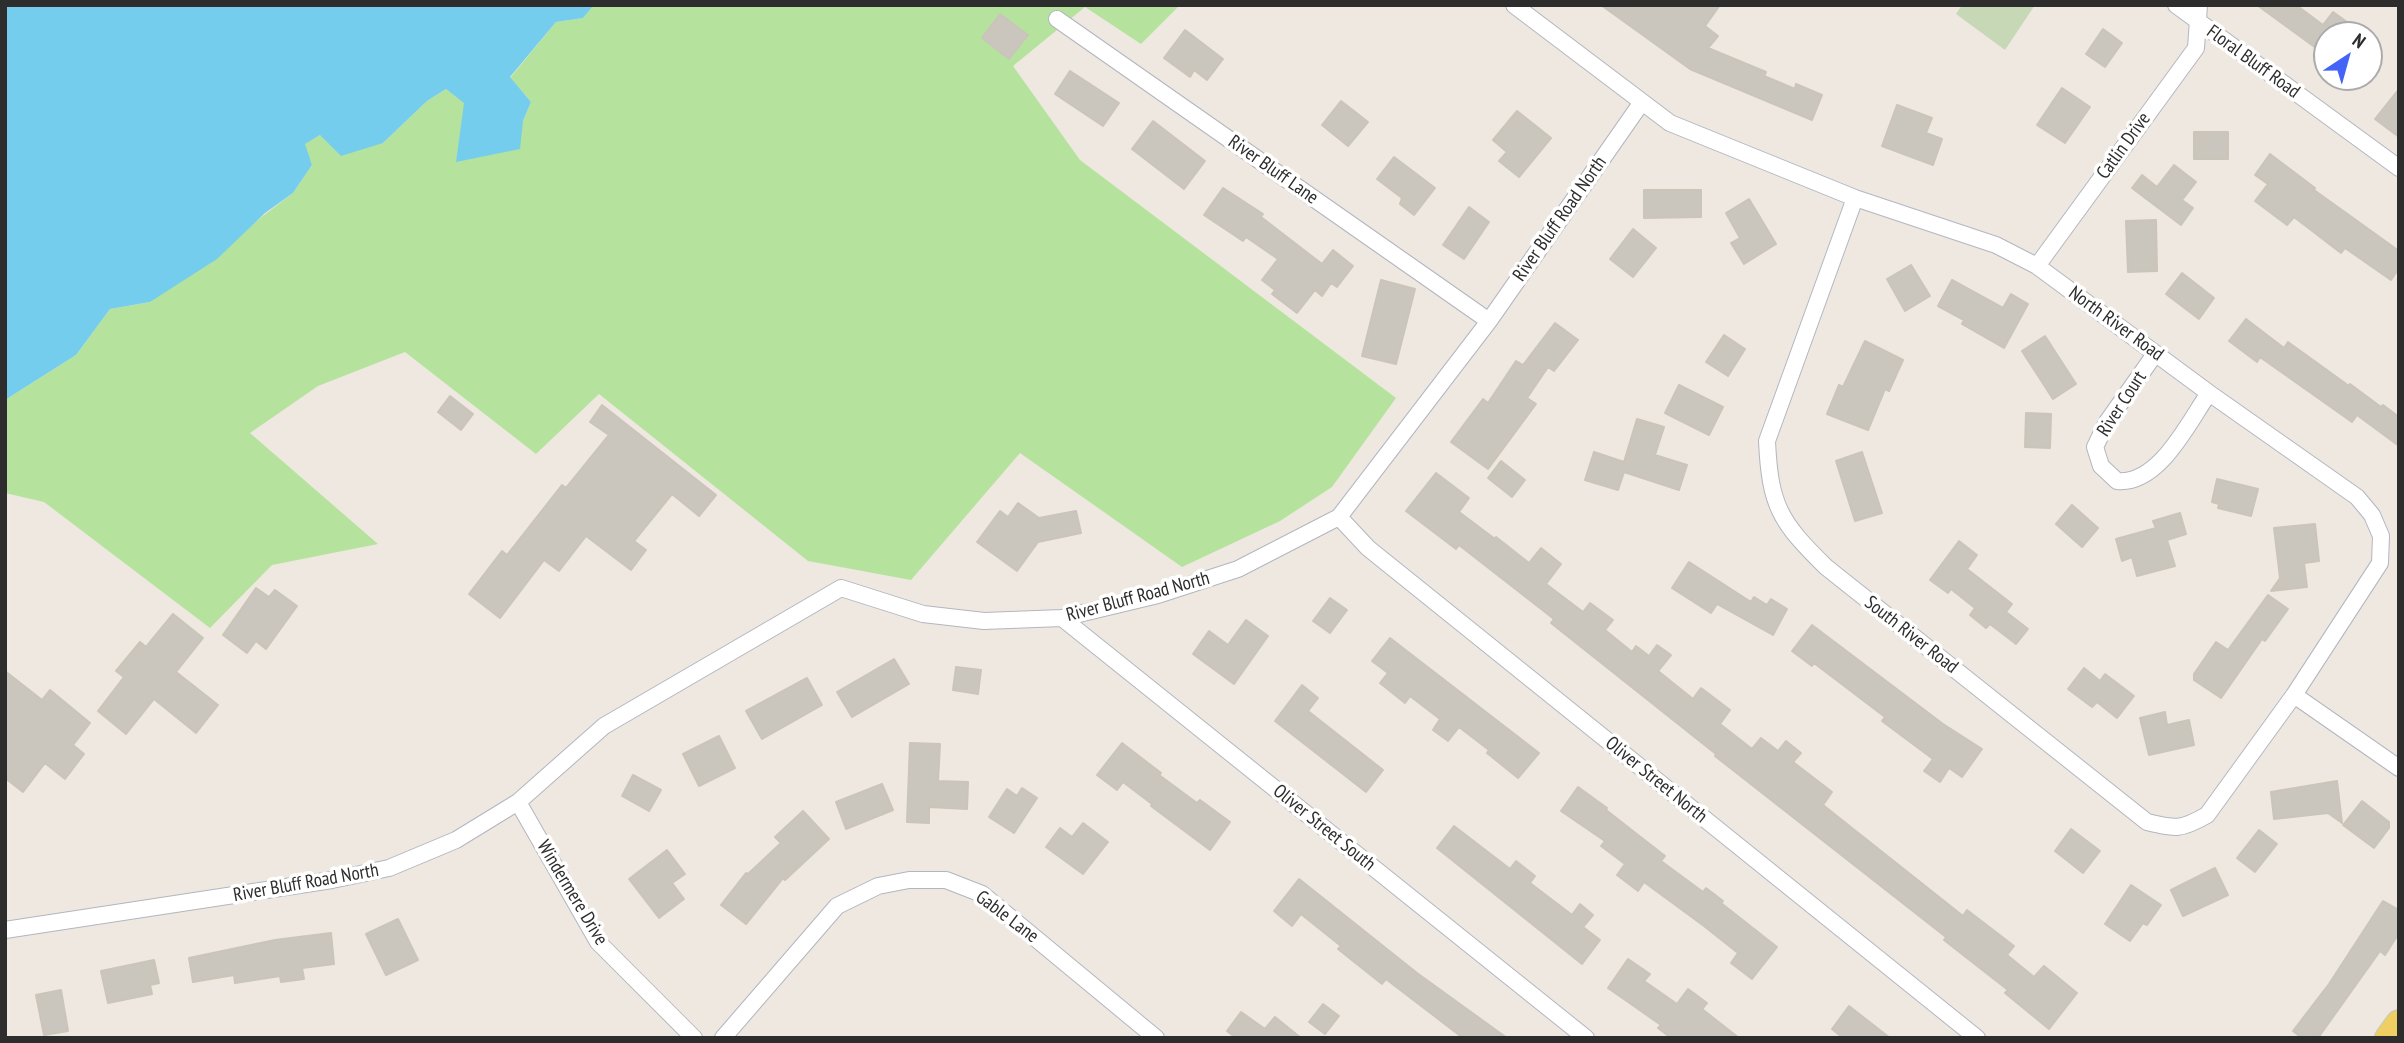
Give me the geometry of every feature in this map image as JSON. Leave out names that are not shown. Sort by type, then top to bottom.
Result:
[{"type":"main road","points":[[2388,1038],[2399,1023]]},
{"type":"street","points":[[1514,5],[1642,102]]},
{"type":"street","name":"Floral Bluff Road","points":[[2176,5],[2199,13],[2399,168]]},
{"type":"street","name":"Catlin Drive","points":[[2037,266],[2196,48],[2199,13]]},
{"type":"street","name":"River Bluff Lane","points":[[1057,19],[1489,321]]},
{"type":"street","name":"North River Road","points":[[1642,102],[1670,123],[1855,198],[1996,245],[2037,266],[2209,393],[2357,497],[2372,516],[2381,536],[2380,563],[2294,695]]},
{"type":"street","name":"River Bluff Road North","points":[[5,930],[332,880],[389,868],[456,840],[518,803],[604,726],[841,587],[923,614],[984,621],[1062,618],[1158,595],[1238,569],[1339,517],[1489,321],[1642,102]]},
{"type":"street","name":"South River Road","points":[[1855,198],[1767,441],[1769,476],[1780,515],[1801,543],[1826,568],[2147,822],[2174,829],[2207,815],[2294,695]]},
{"type":"street","name":"River Court","points":[[2155,354],[2107,422],[2095,447],[2101,466],[2116,481],[2129,482],[2142,477],[2163,460],[2209,393]]},
{"type":"street","name":"Oliver Street North","points":[[1339,517],[1368,548],[1977,1038]]},
{"type":"street","name":"Oliver Street South","points":[[1062,618],[1586,1038]]},
{"type":"street","points":[[2294,695],[2399,768]]},
{"type":"street","name":"Windermere Drive","points":[[518,803],[598,942],[694,1038]]},
{"type":"street","name":"Gable Lane","points":[[723,1038],[838,906],[878,886],[909,880],[946,880],[982,894],[1156,1038]]},
{"type":"green space","points":[[594,5],[1180,5],[1141,44],[1085,7],[1013,66],[1080,160],[1396,398],[1332,487],[1280,521],[1182,567],[1020,453],[911,580],[808,561],[599,394],[536,454],[405,352],[318,386],[250,433],[378,544],[272,565],[210,628],[44,502],[5,493],[5,400],[76,355],[110,309],[150,302],[293,193],[312,165],[304,144],[320,135],[383,143],[427,101],[446,89],[464,102],[523,121],[531,102],[510,78],[556,22],[583,18]]},
{"type":"green space","points":[[1962,5],[2035,5],[2005,50],[1956,14]]},
{"type":"water","points":[[5,5],[594,5],[583,18],[556,22],[510,77],[531,102],[523,121],[520,149],[456,162],[464,103],[446,89],[427,101],[383,143],[341,156],[320,135],[305,144],[312,165],[293,193],[265,213],[217,259],[150,302],[110,309],[76,355],[5,400]]},
{"type":"building","points":[[1601,5],[1720,5],[1705,26],[1718,36],[1708,48],[1766,72],[1764,76],[1795,89],[1796,84],[1822,95],[1812,120],[1690,69]]},
{"type":"building","points":[[2257,5],[2296,5],[2318,21],[2313,21],[2313,46]]},
{"type":"building","points":[[2333,12],[2346,21],[2326,21]]},
{"type":"building","points":[[1000,14],[1028,35],[1009,59],[982,38]]},
{"type":"building","points":[[2103,29],[2122,43],[2105,67],[2086,54]]},
{"type":"building","points":[[1185,30],[1223,59],[1207,80],[1194,70],[1190,77],[1164,58]]},
{"type":"building","points":[[1070,71],[1119,103],[1103,126],[1055,94]]},
{"type":"building","points":[[2062,88],[2090,107],[2065,143],[2037,125]]},
{"type":"building","points":[[2399,89],[2399,137],[2375,119]]},
{"type":"building","points":[[1341,101],[1368,122],[1348,146],[1322,125]]},
{"type":"building","points":[[1897,105],[1932,118],[1926,133],[1942,139],[1933,165],[1882,146]]},
{"type":"building","points":[[1517,111],[1551,138],[1519,177],[1499,161],[1507,152],[1493,140]]},
{"type":"building","points":[[1153,121],[1205,161],[1184,189],[1132,149]]},
{"type":"building","points":[[2194,132],[2228,132],[2228,159],[2194,159]]},
{"type":"building","points":[[2270,154],[2315,188],[2314,190],[2399,251],[2399,268],[2391,280],[2345,248],[2341,253],[2294,217],[2287,225],[2255,201],[2268,184],[2255,175]]},
{"type":"building","points":[[1394,157],[1435,188],[1414,215],[1400,204],[1402,198],[1377,179]]},
{"type":"building","points":[[2174,165],[2196,182],[2182,200],[2193,208],[2181,225],[2132,188],[2142,175],[2157,187]]},
{"type":"building","points":[[1223,188],[1263,214],[1261,217],[1322,264],[1333,250],[1353,266],[1337,287],[1331,283],[1322,296],[1315,290],[1297,313],[1272,294],[1275,290],[1262,280],[1278,259],[1246,237],[1243,241],[1204,215]]},
{"type":"building","points":[[1644,190],[1701,190],[1701,217],[1644,218]]},
{"type":"building","points":[[1749,199],[1776,244],[1744,264],[1731,243],[1740,238],[1726,213]]},
{"type":"building","points":[[1469,207],[1489,222],[1464,259],[1443,245]]},
{"type":"building","points":[[2156,220],[2157,271],[2128,272],[2126,221]]},
{"type":"building","points":[[1633,229],[1656,248],[1633,277],[1610,259]]},
{"type":"building","points":[[1911,265],[1930,296],[1905,311],[1887,279]]},
{"type":"building","points":[[2182,273],[2214,298],[2199,319],[2166,294]]},
{"type":"building","points":[[1381,280],[1415,289],[1396,364],[1362,356]]},
{"type":"building","points":[[1952,280],[2003,308],[2011,294],[2028,304],[2004,348],[1962,324],[1964,320],[1938,306]]},
{"type":"building","points":[[2246,319],[2284,348],[2288,342],[2349,386],[2350,384],[2399,417],[2399,446],[2357,415],[2352,422],[2260,357],[2257,362],[2229,341]]},
{"type":"building","points":[[1555,323],[1578,340],[1554,371],[1548,367],[1527,398],[1536,404],[1488,469],[1451,442],[1483,399],[1488,403],[1516,361],[1523,365]]},
{"type":"building","points":[[1724,335],[1745,349],[1728,376],[1706,362]]},
{"type":"building","points":[[2045,336],[2076,384],[2053,399],[2022,351]]},
{"type":"building","points":[[1865,341],[1903,360],[1889,391],[1885,389],[1868,430],[1827,414],[1839,385],[1843,387]]},
{"type":"building","points":[[1679,385],[1723,407],[1709,435],[1665,413]]},
{"type":"building","points":[[450,396],[473,414],[461,430],[438,412]]},
{"type":"building","points":[[602,405],[716,495],[699,516],[672,494],[634,541],[646,550],[631,570],[586,536],[559,571],[544,560],[500,618],[469,594],[502,551],[507,555],[562,485],[566,488],[609,435],[590,422]]},
{"type":"building","points":[[2026,413],[2051,414],[2050,448],[2025,447]]},
{"type":"building","points":[[1637,419],[1664,427],[1655,455],[1687,465],[1679,490],[1624,472],[1618,490],[1585,480],[1594,452],[1624,462]]},
{"type":"building","points":[[1862,452],[1882,513],[1855,521],[1836,461]]},
{"type":"building","points":[[1501,461],[1525,480],[1512,497],[1488,478]]},
{"type":"building","points":[[1436,473],[1469,498],[1459,512],[1495,539],[1496,537],[1529,563],[1541,548],[1561,564],[1546,584],[1583,612],[1590,603],[1613,620],[1605,630],[1632,652],[1636,646],[1649,656],[1657,645],[1671,655],[1658,671],[1693,699],[1701,688],[1730,710],[1720,724],[1752,749],[1761,738],[1778,751],[1786,741],[1801,753],[1793,762],[1832,792],[1823,805],[1963,916],[1967,910],[2014,946],[2007,955],[2034,977],[2044,966],[2077,993],[2049,1029],[2005,993],[2008,990],[1944,940],[1946,937],[1551,623],[1554,619],[1459,545],[1456,549],[1406,511]]},
{"type":"building","points":[[2217,479],[2258,489],[2251,516],[2218,508],[2219,504],[2212,502]]},
{"type":"building","points":[[1018,503],[1039,518],[1076,511],[1081,533],[1038,542],[1017,571],[977,542],[1000,511],[1008,517]]},
{"type":"building","points":[[2072,505],[2098,528],[2082,547],[2056,524]]},
{"type":"building","points":[[2180,513],[2186,534],[2167,540],[2175,566],[2137,576],[2132,557],[2122,561],[2116,539],[2156,528],[2153,521]]},
{"type":"building","points":[[2315,524],[2319,561],[2304,563],[2307,587],[2271,591],[2280,578],[2274,528]]},
{"type":"building","points":[[1959,541],[1977,555],[1967,569],[2012,604],[2006,612],[2028,629],[2016,644],[1990,624],[1986,628],[1970,615],[1975,608],[1951,589],[1948,593],[1930,580]]},
{"type":"building","points":[[1689,562],[1751,602],[1754,597],[1767,605],[1771,599],[1787,609],[1773,635],[1717,604],[1711,613],[1672,588]]},
{"type":"building","points":[[256,588],[269,597],[275,590],[297,606],[266,649],[256,641],[247,653],[223,635]]},
{"type":"building","points":[[2268,595],[2288,609],[2265,641],[2262,639],[2221,698],[2194,680],[2194,674],[2216,642],[2228,650]]},
{"type":"building","points":[[1330,598],[1347,610],[1330,633],[1313,621]]},
{"type":"building","points":[[173,614],[203,638],[176,672],[218,705],[196,733],[154,699],[126,734],[98,711],[124,677],[116,671],[140,642],[146,647]]},
{"type":"building","points":[[1246,620],[1268,636],[1234,684],[1193,654],[1209,631],[1228,645]]},
{"type":"building","points":[[1812,625],[1943,724],[1982,749],[1962,777],[1949,768],[1940,782],[1924,771],[1933,759],[1882,721],[1885,717],[1814,663],[1812,666],[1792,651]]},
{"type":"building","points":[[1390,638],[1539,753],[1518,778],[1487,753],[1489,750],[1459,727],[1448,741],[1433,730],[1440,719],[1410,696],[1405,703],[1380,683],[1388,673],[1372,661]]},
{"type":"building","points":[[894,659],[909,684],[852,717],[837,692]]},
{"type":"building","points":[[956,667],[981,670],[978,694],[953,690]]},
{"type":"building","points":[[2084,668],[2100,681],[2105,674],[2134,696],[2117,718],[2097,702],[2092,707],[2068,689]]},
{"type":"building","points":[[5,671],[42,700],[50,690],[90,723],[73,745],[84,754],[65,779],[45,763],[23,792],[5,778]]},
{"type":"building","points":[[807,678],[822,705],[762,739],[746,711]]},
{"type":"building","points":[[1302,685],[1318,698],[1308,711],[1383,770],[1366,792],[1275,721]]},
{"type":"building","points":[[2165,712],[2167,725],[2189,720],[2194,745],[2149,755],[2140,718]]},
{"type":"building","points":[[719,736],[735,768],[699,786],[683,754]]},
{"type":"building","points":[[910,743],[940,744],[938,781],[968,782],[967,809],[929,807],[929,823],[907,822]]},
{"type":"building","points":[[1122,743],[1197,803],[1200,800],[1230,822],[1210,850],[1123,782],[1117,790],[1097,775]]},
{"type":"building","points":[[633,775],[661,790],[649,811],[622,796]]},
{"type":"building","points":[[2337,781],[2342,823],[2328,813],[2274,819],[2271,792]]},
{"type":"building","points":[[882,784],[893,810],[846,829],[836,802]]},
{"type":"building","points":[[1578,787],[1665,856],[1661,861],[1703,892],[1706,888],[1777,947],[1752,979],[1731,963],[1738,953],[1704,926],[1644,882],[1638,891],[1617,875],[1625,864],[1601,846],[1605,841],[1561,811]]},
{"type":"building","points":[[1022,788],[1037,798],[1014,833],[989,817],[1007,789],[1017,796]]},
{"type":"building","points":[[2362,801],[2389,822],[2389,828],[2374,848],[2343,825]]},
{"type":"building","points":[[803,811],[829,839],[785,880],[783,878],[746,924],[721,905],[746,873],[781,843],[775,837]]},
{"type":"building","points":[[1083,823],[1108,842],[1083,874],[1046,847],[1060,828],[1072,837]]},
{"type":"building","points":[[1454,826],[1510,869],[1516,861],[1535,876],[1530,883],[1572,915],[1580,904],[1593,915],[1583,927],[1600,940],[1582,964],[1437,848]]},
{"type":"building","points":[[2071,829],[2100,851],[2083,873],[2055,851]]},
{"type":"building","points":[[2259,830],[2277,844],[2255,872],[2237,858]]},
{"type":"building","points":[[667,850],[685,874],[672,883],[684,899],[659,918],[629,879]]},
{"type":"building","points":[[2215,868],[2228,895],[2183,916],[2171,890]]},
{"type":"building","points":[[1299,879],[1417,973],[1507,1038],[1463,1038],[1386,979],[1382,984],[1338,949],[1341,946],[1301,914],[1292,926],[1274,911]]},
{"type":"building","points":[[2131,885],[2161,905],[2147,925],[2143,923],[2130,941],[2105,924]]},
{"type":"building","points":[[2383,901],[2399,910],[2399,933],[2385,955],[2380,951],[2318,1038],[2302,1038],[2293,1031],[2329,984]]},
{"type":"building","points":[[398,919],[418,960],[386,975],[366,934]]},
{"type":"building","points":[[331,933],[334,964],[302,968],[304,979],[281,982],[280,976],[235,983],[234,975],[193,982],[189,958],[275,940]]},
{"type":"building","points":[[1628,959],[1650,974],[1644,981],[1677,1004],[1688,989],[1707,1003],[1702,1009],[1739,1038],[1671,1038],[1658,1028],[1661,1025],[1608,988]]},
{"type":"building","points":[[154,960],[159,983],[150,985],[152,994],[108,1003],[101,971]]},
{"type":"building","points":[[61,990],[68,1031],[44,1035],[36,995]]},
{"type":"building","points":[[1323,1004],[1339,1016],[1325,1034],[1309,1022]]},
{"type":"building","points":[[1849,1006],[1890,1038],[1843,1038],[1832,1029]]},
{"type":"building","points":[[1241,1012],[1265,1029],[1275,1017],[1301,1038],[1236,1038],[1227,1031]]}]
